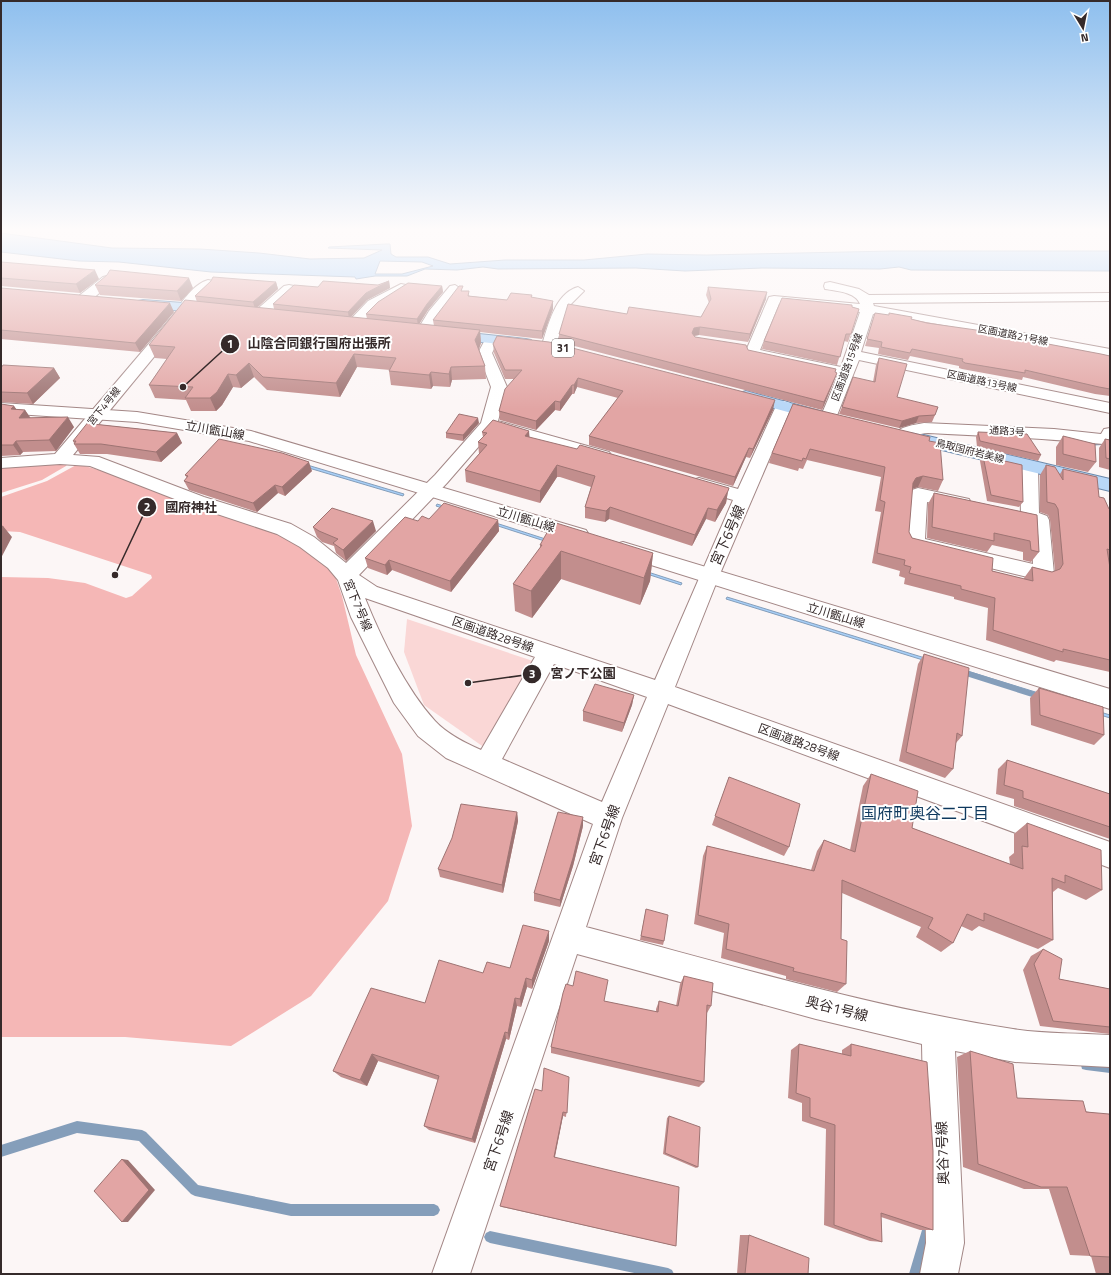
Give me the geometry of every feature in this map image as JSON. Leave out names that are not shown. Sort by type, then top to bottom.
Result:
[{"type":"main road","points":[[70,297],[108,300]]},
{"type":"main road","points":[[131,302],[222,311]]},
{"type":"main road","points":[[252,314],[282,317]]},
{"type":"main road","points":[[337,323],[369,326]]},
{"type":"main road","name":"31","points":[[408,330],[492,338],[555,347]]},
{"type":"main road","points":[[732,392],[843,421]]},
{"type":"main road","name":"鳥取国府岩美線","points":[[894,433],[1110,485]]},
{"type":"street","points":[[85,298],[94,290]]},
{"type":"street","name":"宮下4号線","points":[[60,459],[96,414],[181,315],[185,307],[202,290]]},
{"type":"street","points":[[252,314],[287,290]]},
{"type":"street","points":[[353,325],[373,304],[397,290]]},
{"type":"street","points":[[423,332],[434,314],[454,290]]},
{"type":"street","points":[[848,290],[863,295],[867,304]]},
{"type":"street","points":[[555,347],[562,306],[578,291]]},
{"type":"street","points":[[847,373],[752,353],[774,300],[867,304],[1110,297]]},
{"type":"street","name":"区画道路21号線","points":[[867,304],[1110,353]]},
{"type":"street","name":"区画道路15号線","points":[[828,418],[854,355],[867,304]]},
{"type":"street","points":[[347,577],[354,567],[430,489],[489,424],[499,387],[485,353],[492,338]]},
{"type":"street","points":[[738,347],[754,349]]},
{"type":"street","name":"区画道路13号線","points":[[854,355],[1109,408]]},
{"type":"street","name":"宮下6号線","points":[[451,1274],[609,818],[709,576],[784,406]]},
{"type":"street","name":"立川甑山線","points":[[1,408],[137,417],[251,436],[430,489],[1110,699]]},
{"type":"street","points":[[1109,408],[1110,430]]},
{"type":"street","points":[[489,424],[624,463]]},
{"type":"street","name":"通路3号","points":[[894,433],[924,428],[1054,434],[1103,439],[1108,437],[1110,433]]},
{"type":"street","points":[[1,463],[60,459]]},
{"type":"street","name":"宮下7号線","points":[[60,459],[93,462],[197,502],[284,529],[307,542],[335,563],[347,577],[362,617],[402,696],[427,729],[455,750],[609,818]]},
{"type":"street","points":[[978,506],[918,494],[915,543],[1044,574],[1040,520],[1022,515],[1029,466]]},
{"type":"street","points":[[677,478],[744,497]]},
{"type":"street","name":"区画道路28号線","points":[[347,577],[370,592],[662,692],[1110,855]]},
{"type":"street","points":[[486,765],[548,654]]},
{"type":"street","name":"奥谷1号線","points":[[568,937],[816,1003],[938,1032],[1015,1046],[1110,1052]]},
{"type":"street","name":"奥谷7号線","points":[[938,1032],[944,1243],[939,1274]]},
{"type":"shaded area","points":[[68,463],[66,466],[42,480],[1,493],[1,468]]},
{"type":"shaded area","points":[[78,464],[126,478],[287,535],[332,567],[342,596],[356,655],[402,754],[412,826],[388,901],[311,996],[231,1046],[125,1037],[1,1037],[1,577],[48,578],[85,583],[126,598],[132,596],[152,578],[151,575],[20,532],[1,531],[1,497],[47,481]]},
{"type":"shaded area","points":[[407,619],[533,661],[485,748],[424,705],[404,652]]},
{"type":"water","points":[[294,461],[404,494],[403,496],[292,463]]},
{"type":"water","points":[[437,504],[682,583],[681,585],[436,506]]},
{"type":"water","points":[[727,597],[1110,715],[1110,718],[726,599]]},
{"type":"building","points":[[1,290],[29,290],[170,303],[135,343],[1,330]]},
{"type":"building","points":[[201,290],[266,290],[253,302],[195,296]]},
{"type":"building","points":[[288,290],[371,290],[366,293],[348,312],[273,304]]},
{"type":"building","points":[[396,290],[438,290],[417,319],[366,314],[378,302]]},
{"type":"building","points":[[456,290],[469,291],[468,296],[507,300],[511,293],[532,295],[531,297],[553,301],[542,331],[433,320]]},
{"type":"building","points":[[709,290],[767,292],[750,334],[700,327],[694,328],[692,333],[695,337],[746,345],[748,350],[836,369],[835,372],[837,373],[824,402],[559,334],[568,304],[627,314],[629,307],[701,317],[711,299]]},
{"type":"building","points":[[782,298],[852,305],[852,307],[859,309],[851,334],[846,334],[840,357],[764,341]]},
{"type":"building","points":[[185,300],[480,330],[475,340],[485,366],[451,367],[449,374],[431,372],[429,375],[389,371],[396,358],[354,354],[336,383],[263,377],[249,363],[236,375],[228,374],[217,392],[210,398],[185,398],[193,387],[149,385],[175,347],[149,345]]},
{"type":"building","points":[[875,313],[889,315],[889,313],[912,317],[911,319],[927,323],[1011,335],[1011,337],[1110,356],[1110,389],[1025,370],[1025,373],[965,363],[962,361],[963,359],[912,349],[910,353],[881,347],[882,342],[867,339]]},
{"type":"building","points":[[497,336],[549,342],[775,400],[753,449],[749,448],[735,477],[589,436],[623,391],[578,378],[560,402],[555,401],[536,421],[499,411],[505,389],[522,370],[505,370],[493,344]]},
{"type":"building","points":[[879,358],[907,364],[897,397],[938,407],[935,415],[919,416],[902,421],[842,407],[853,377],[875,382]]},
{"type":"building","points":[[3,365],[54,368],[27,393],[1,392],[1,368]]},
{"type":"building","points":[[1,404],[14,406],[11,409],[25,410],[19,418],[68,417],[49,440],[16,441],[13,445],[1,445]]},
{"type":"building","points":[[793,404],[930,437],[929,441],[940,443],[943,480],[923,476],[916,478],[913,483],[909,532],[912,538],[993,558],[992,571],[1033,581],[1032,567],[1052,572],[1060,569],[1063,564],[1058,509],[1055,504],[1047,502],[1046,465],[1055,467],[1063,480],[1063,469],[1097,477],[1099,497],[1104,498],[1110,509],[1110,550],[1107,549],[1110,568],[1110,660],[1063,649],[1063,652],[993,630],[995,598],[961,589],[961,586],[909,573],[911,567],[904,565],[905,560],[877,553],[885,502],[880,500],[885,467],[810,449],[806,459],[803,458],[802,461],[772,453]]},
{"type":"building","points":[[459,414],[478,418],[463,435],[446,433]]},
{"type":"building","points":[[493,420],[529,431],[525,436],[577,449],[580,445],[729,488],[717,510],[708,508],[695,535],[610,507],[606,511],[585,507],[595,476],[557,465],[540,491],[465,470],[487,445],[478,442],[487,433],[482,432]]},
{"type":"building","points":[[89,421],[93,421],[93,424],[177,433],[156,452],[101,444],[74,444],[76,441],[73,441]]},
{"type":"building","points":[[978,432],[1027,434],[1041,455],[980,441]]},
{"type":"building","points":[[1063,436],[1095,444],[1096,462],[1063,454]]},
{"type":"building","points":[[219,439],[282,453],[309,462],[282,487],[275,485],[253,503],[184,481],[188,476],[185,475]]},
{"type":"building","points":[[1105,439],[1110,440],[1110,459],[1106,458]]},
{"type":"building","points":[[983,456],[1022,465],[1023,502],[991,495]]},
{"type":"building","points":[[934,493],[1037,515],[1039,552],[1031,550],[1030,541],[994,533],[994,541],[932,527]]},
{"type":"building","points":[[444,503],[498,520],[450,581],[389,560],[385,565],[365,558],[405,517],[418,521],[422,516],[429,519]]},
{"type":"building","points":[[332,508],[373,521],[343,550],[333,543],[338,539],[313,527]]},
{"type":"building","points":[[553,522],[653,553],[644,578],[561,551],[531,591],[513,584],[542,545],[540,545]]},
{"type":"building","points":[[924,654],[969,668],[962,736],[957,733],[953,769],[906,752]]},
{"type":"building","points":[[595,684],[634,695],[624,723],[583,711]]},
{"type":"building","points":[[1039,688],[1103,707],[1104,735],[1040,715]]},
{"type":"building","points":[[1007,760],[1110,794],[1110,827],[1023,798],[1023,791],[1004,785]]},
{"type":"building","points":[[871,774],[918,791],[912,828],[1023,869],[1022,846],[1028,847],[1027,823],[1101,850],[1102,890],[1065,875],[1065,883],[1052,878],[1053,940],[984,913],[984,921],[967,914],[953,943],[928,928],[933,918],[842,880],[841,939],[847,941],[846,984],[793,971],[794,968],[726,949],[729,924],[698,915],[707,846],[814,871],[824,840],[855,852]]},
{"type":"building","points":[[729,777],[800,804],[789,847],[715,816]]},
{"type":"building","points":[[461,804],[517,812],[502,885],[438,869],[452,838]]},
{"type":"building","points":[[558,812],[583,817],[573,858],[560,900],[534,893]]},
{"type":"building","points":[[646,909],[668,915],[664,941],[641,936]]},
{"type":"building","points":[[523,925],[549,931],[532,980],[526,978],[520,999],[515,998],[508,1033],[505,1032],[472,1139],[424,1126],[439,1076],[372,1054],[360,1080],[333,1071],[371,988],[425,1003],[439,960],[483,973],[487,962],[510,968]]},
{"type":"building","points":[[1043,949],[1062,959],[1059,979],[1110,989],[1110,1027],[1053,1021],[1034,964]]},
{"type":"building","points":[[576,971],[608,980],[604,1001],[658,1012],[659,1001],[678,1006],[684,976],[713,983],[711,1006],[707,1005],[704,1082],[551,1047],[563,993],[566,984],[573,986]]},
{"type":"building","points":[[799,1044],[851,1056],[851,1044],[927,1062],[933,1151],[933,1230],[881,1213],[882,1242],[834,1225],[835,1125],[810,1117],[810,1098],[796,1093]]},
{"type":"building","points":[[970,1051],[1013,1064],[1017,1098],[1083,1101],[1086,1112],[1109,1114],[1110,1257],[1090,1256],[1067,1187],[1041,1187],[978,1164]]},
{"type":"building","points":[[544,1068],[569,1077],[567,1113],[563,1112],[554,1157],[679,1187],[676,1246],[500,1206],[535,1089],[542,1091]]},
{"type":"building","points":[[669,1116],[700,1127],[698,1167],[665,1153]]},
{"type":"building","points":[[122,1159],[149,1190],[122,1222],[94,1191]]},
{"type":"building","points":[[749,1235],[809,1258],[808,1274],[745,1274]]},
{"type":"waterway","points":[[1084,443],[1100,444],[1110,442]]},
{"type":"waterway","points":[[969,674],[1032,694]]},
{"type":"waterway","points":[[1086,1065],[1110,1068]]},
{"type":"waterway","points":[[1,1151],[77,1127],[142,1136],[195,1190],[291,1210],[434,1210]]},
{"type":"waterway","points":[[915,1274],[928,1230]]},
{"type":"waterway","points":[[490,1237],[668,1274]]},
{"type":"place","name":"山陰合同銀行国府出張所","points":[[183,387]]},
{"type":"place","name":"國府神社","points":[[115,575]]},
{"type":"place","name":"宮ノ下公園","points":[[468,683]]},
{"type":"district","name":"国府町奥谷二丁目","points":[[925,813]]}]
